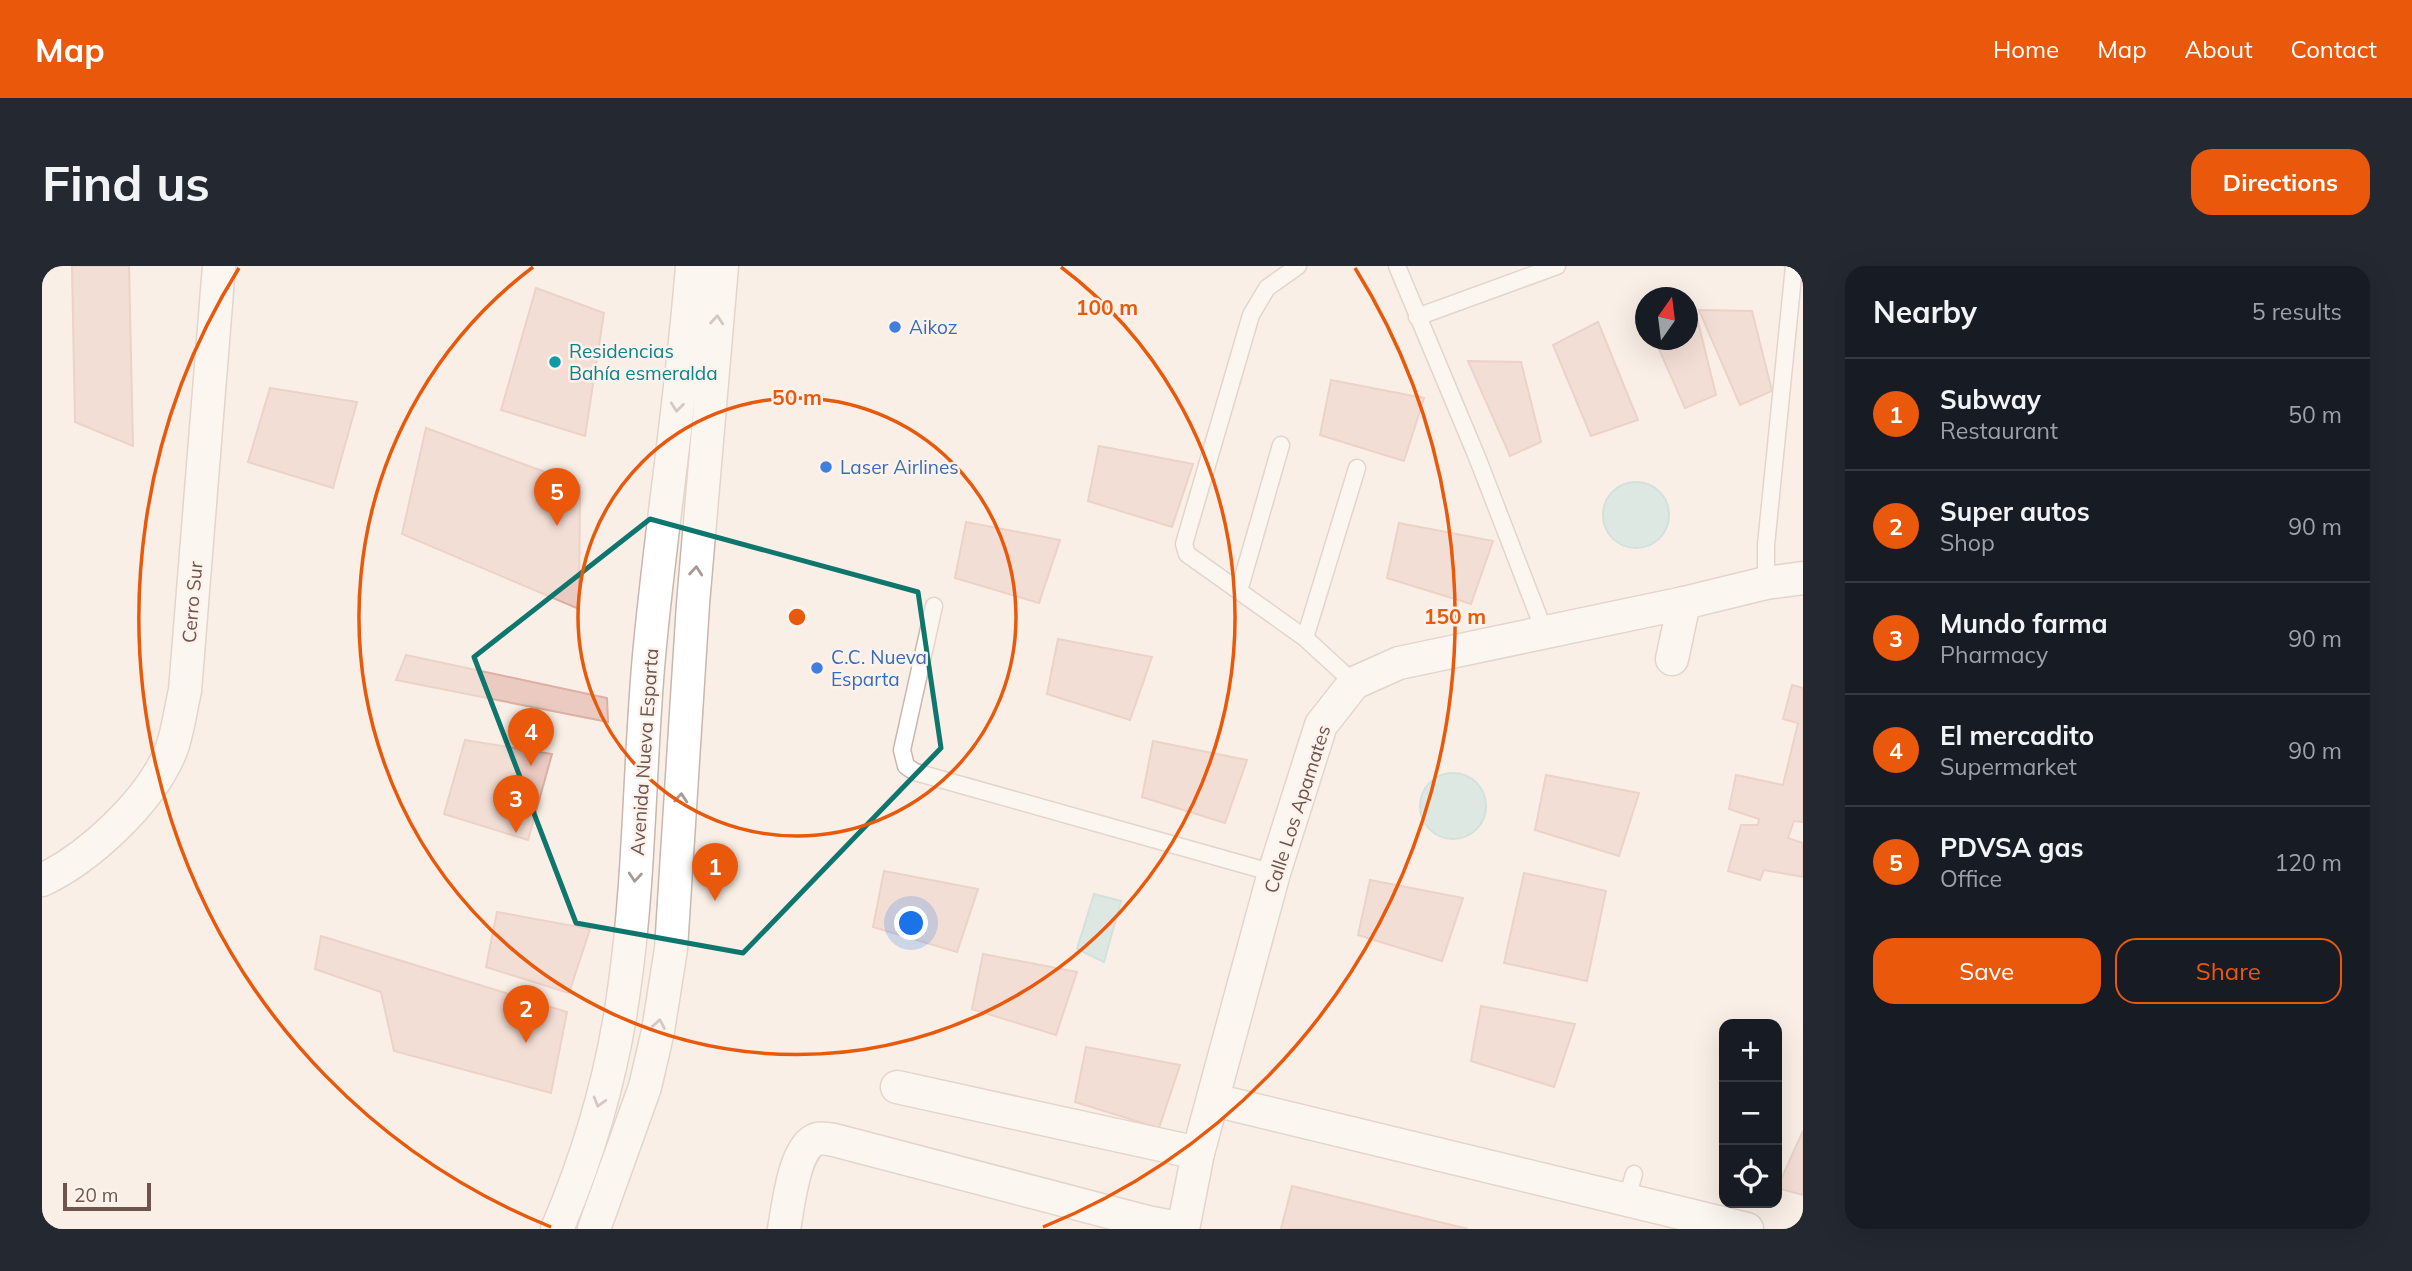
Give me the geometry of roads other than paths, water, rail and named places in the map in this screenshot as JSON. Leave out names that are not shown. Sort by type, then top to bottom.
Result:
[{"type":"street","name":"Cerro Sur","points":[[42,880],[100,843],[135,806],[169,754],[185,691],[219,266]]},
{"type":"street","name":"Avenida Nueva Esparta","points":[[557,1229],[575,1185],[612,1058],[624,990],[636,874],[649,657],[692,266]]},
{"type":"street","name":"Avenida Nueva Esparta","points":[[594,1229],[645,1087],[658,1031],[671,949],[693,604],[722,266]]},
{"type":"street","name":"Calle Los Apamates","points":[[1183,1229],[1198,1153],[1274,873],[1321,725],[1354,683],[1399,663],[1766,583],[1803,578]]},
{"type":"street","points":[[1672,659],[1684,603]]},
{"type":"street","points":[[897,1087],[1198,1153]]},
{"type":"street","points":[[1214,1100],[1630,1187],[1746,1229]]},
{"type":"street","points":[[784,1229],[799,1159],[807,1146],[817,1139],[834,1140],[1147,1222],[1183,1229]]},
{"type":"lane","points":[[1298,266],[1267,288],[1251,314],[1184,538],[1187,554],[1305,638],[1354,683]]},
{"type":"lane","points":[[1397,266],[1477,457],[1545,633]]},
{"type":"lane","points":[[1417,317],[1557,266]]},
{"type":"lane","points":[[1766,583],[1766,545],[1794,266]]},
{"type":"lane","points":[[1239,592],[1281,444]]},
{"type":"lane","points":[[1305,638],[1357,468]]},
{"type":"lane","points":[[934,606],[902,750],[906,766],[1274,873]]},
{"type":"water","points":[[1629,482],[1643,482],[1655,487],[1664,496],[1669,515],[1667,528],[1660,539],[1643,548],[1629,548],[1617,543],[1608,534],[1603,522],[1603,508],[1608,496],[1617,487]]},
{"type":"water","points":[[1446,773],[1460,773],[1472,778],[1481,787],[1486,806],[1484,819],[1477,830],[1460,839],[1446,839],[1434,834],[1425,825],[1420,813],[1420,799],[1425,787],[1434,778]]},
{"type":"water","points":[[1094,894],[1121,901],[1104,962],[1077,949]]},
{"type":"place","name":"Aikoz","points":[[895,327]]},
{"type":"place","name":"Residencias Bahía esmeralda","points":[[555,362]]},
{"type":"place","name":"Laser Airlines","points":[[826,467]]},
{"type":"place","name":"PDVSA gas","points":[[557,526]]},
{"type":"place","name":"C.C. Nueva Esparta","points":[[817,668]]},
{"type":"place","name":"El mercadito","points":[[531,766]]},
{"type":"place","name":"Mundo farma","points":[[516,833]]},
{"type":"place","name":"Subway","points":[[715,901]]},
{"type":"place","name":"Super autos","points":[[526,1043]]}]
